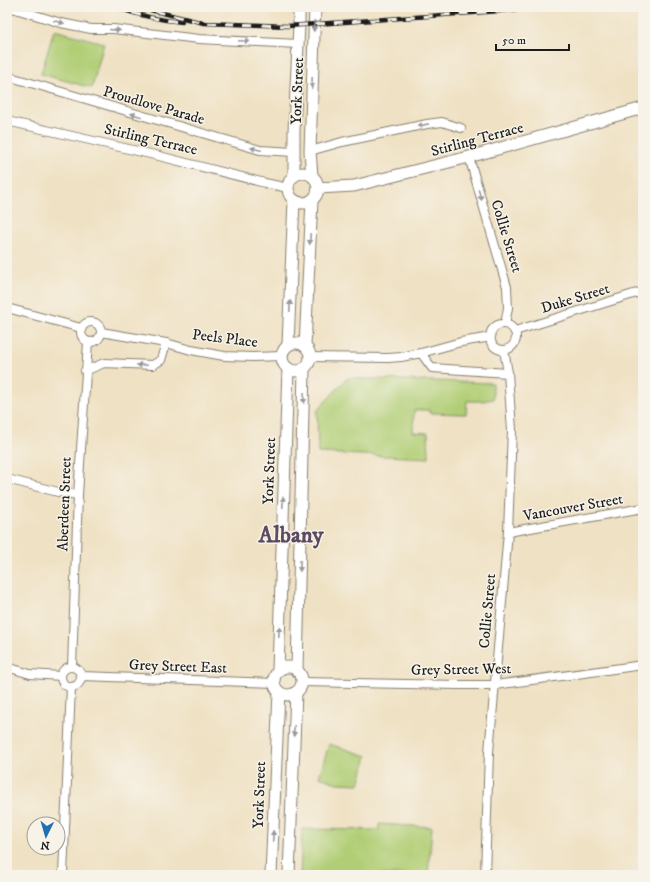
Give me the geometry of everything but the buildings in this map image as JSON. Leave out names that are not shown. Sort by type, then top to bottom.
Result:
[{"type":"main road","name":"York Street","points":[[294,176],[299,24],[298,8]]},
{"type":"main road","name":"York Street","points":[[312,176],[310,151],[316,8]]},
{"type":"main road","points":[[298,44],[314,44]]},
{"type":"main road","name":"Stirling Terrace","points":[[318,188],[354,186],[469,157],[643,108]]},
{"type":"main road","points":[[294,152],[310,151]]},
{"type":"main road","points":[[303,173],[312,176],[317,183],[318,188],[315,197],[312,200],[303,203],[294,200],[291,197],[288,188],[294,176],[303,173]]},
{"type":"main road","points":[[288,345],[297,343],[305,346],[310,353],[307,365],[304,368],[296,371],[288,368],[285,365],[282,356],[288,345],[294,200]]},
{"type":"main road","points":[[305,346],[312,200]]},
{"type":"main road","name":"York Street","points":[[278,671],[288,368]]},
{"type":"main road","points":[[297,671],[304,368]]},
{"type":"main road","points":[[289,875],[299,687],[301,676],[293,668],[282,668],[278,671],[276,675],[276,687],[288,695],[299,687]]},
{"type":"main road","name":"York Street","points":[[271,875],[276,687]]},
{"type":"street","points":[[8,7],[68,25],[91,29],[113,29],[199,39],[298,44]]},
{"type":"street","name":"Proudlove Parade","points":[[7,76],[260,150],[294,152]]},
{"type":"street","name":"Stirling Terrace","points":[[7,121],[159,156],[288,188]]},
{"type":"street","points":[[310,151],[342,142],[427,124],[442,122],[461,128]]},
{"type":"street","name":"Collie Street","points":[[469,157],[507,287],[508,308],[504,324]]},
{"type":"street","name":"Duke Street","points":[[515,331],[643,291]]},
{"type":"street","points":[[7,308],[81,328]]},
{"type":"street","points":[[93,322],[99,326],[101,332],[99,338],[94,342],[88,342],[82,338],[80,331],[81,328],[86,323],[93,322]]},
{"type":"street","points":[[501,324],[504,324],[509,325],[515,331],[516,340],[511,347],[504,350],[496,347],[491,338],[493,329],[501,324]]},
{"type":"street","name":"Peels Place","points":[[101,332],[166,343],[191,350],[224,356],[282,356]]},
{"type":"street","points":[[310,357],[388,358],[421,353],[460,342],[491,338]]},
{"type":"street","name":"Aberdeen Street","points":[[72,667],[78,495],[88,342]]},
{"type":"street","points":[[85,371],[104,363],[153,365],[162,360],[166,343]]},
{"type":"street","name":"Collie Street","points":[[485,875],[489,752],[508,532],[512,430],[508,373],[504,350]]},
{"type":"street","points":[[421,353],[432,368],[508,373]]},
{"type":"street","points":[[7,479],[58,492],[78,495]]},
{"type":"street","name":"Vancouver Street","points":[[508,532],[643,508]]},
{"type":"street","name":"Grey Street West","points":[[299,687],[495,685],[643,665]]},
{"type":"street","points":[[7,667],[30,674],[61,676]]},
{"type":"street","points":[[72,667],[79,670],[82,676],[78,685],[71,687],[65,685],[61,680],[61,676],[66,668],[72,667]]},
{"type":"street","name":"Grey Street East","points":[[82,676],[276,687]]},
{"type":"street","points":[[63,875],[71,687]]},
{"type":"green space","points":[[54,30],[104,43],[92,88],[41,74]]},
{"type":"green space","points":[[347,378],[493,383],[493,399],[467,401],[466,414],[429,413],[429,410],[414,410],[413,432],[428,433],[429,458],[318,453],[317,411]]},
{"type":"green space","points":[[329,744],[367,756],[359,784],[337,783],[319,777]]},
{"type":"green space","points":[[379,824],[432,827],[428,875],[300,875],[302,829],[379,830]]},
{"type":"railway","points":[[115,7],[148,17],[182,22]]},
{"type":"railway","points":[[138,7],[204,23],[288,26],[500,11],[536,7]]},
{"type":"district","name":"Albany","points":[[291,534]]}]
